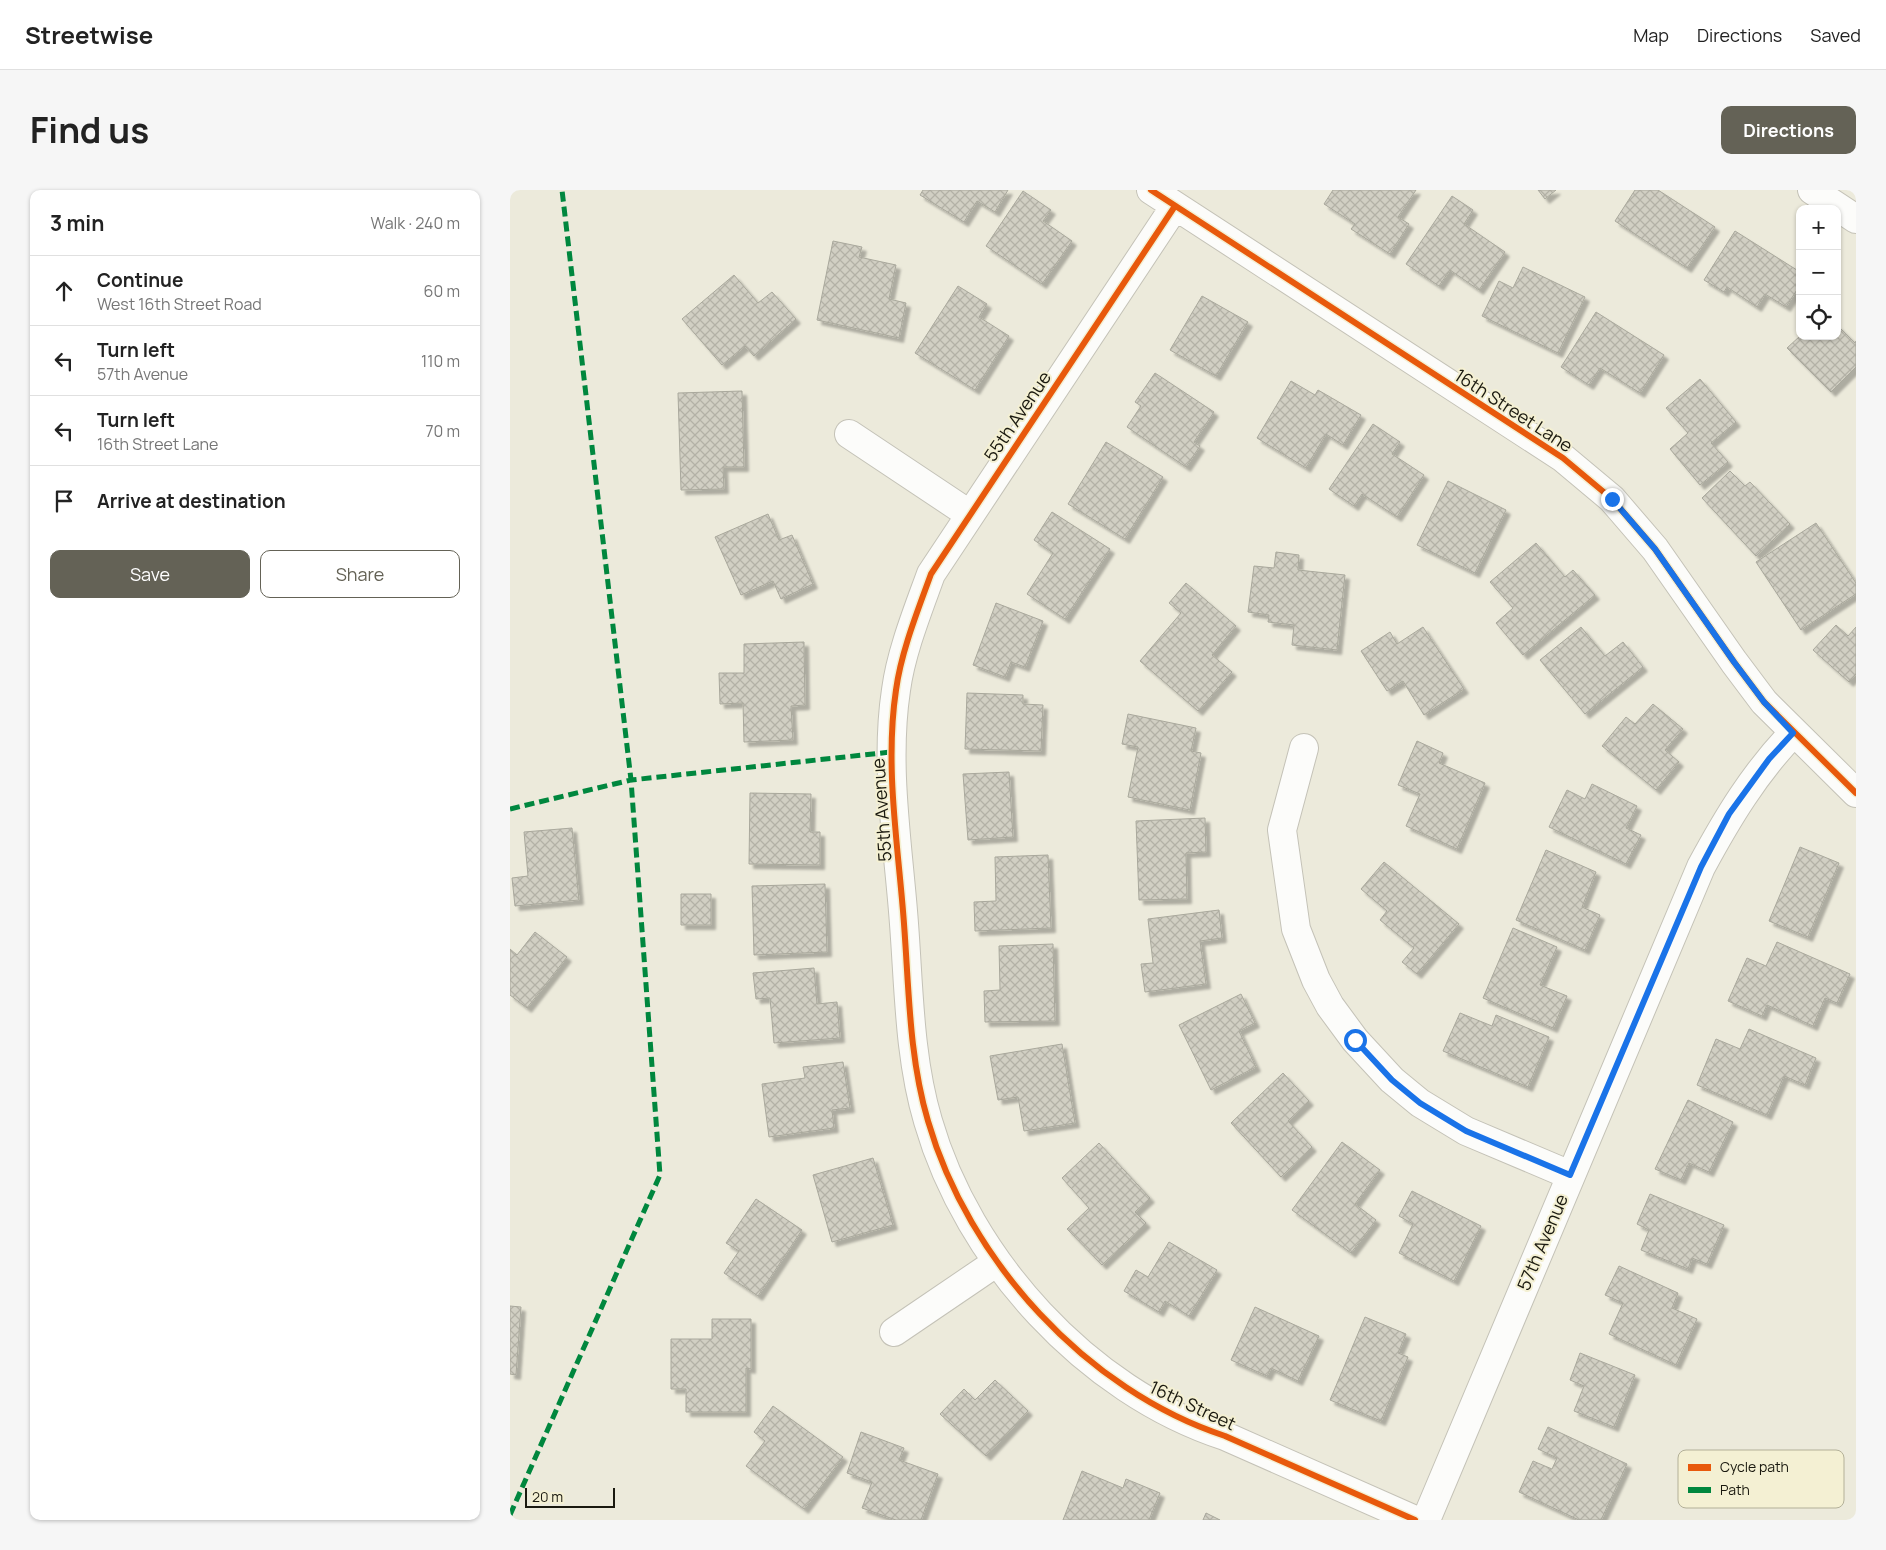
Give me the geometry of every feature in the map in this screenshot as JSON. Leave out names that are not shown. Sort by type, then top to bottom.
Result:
[{"type":"street","name":"16th Street Lane","points":[[1151,190],[1562,458],[1612,499],[1655,549],[1758,694],[1793,733],[1856,793]]},
{"type":"street","points":[[1812,190],[1856,219]]},
{"type":"street","name":"55th Avenue","points":[[997,1262],[957,1198],[928,1122],[915,1063],[891,752],[896,688],[913,625],[931,574],[1175,206]]},
{"type":"street","points":[[849,434],[969,514]]},
{"type":"street","name":"57th Avenue","points":[[1426,1520],[1701,867],[1729,814],[1769,759],[1793,733]]},
{"type":"street","points":[[1304,748],[1282,830],[1296,929],[1316,980],[1330,1006],[1355,1040],[1392,1080],[1420,1103],[1466,1131],[1570,1175]]},
{"type":"street","points":[[894,1332],[997,1262]]},
{"type":"street","name":"16th Street","points":[[997,1262],[1063,1340],[1104,1373],[1141,1397],[1207,1430],[1415,1520]]},
{"type":"building","points":[[923,190],[1008,190],[995,212],[977,201],[964,222],[920,195]]},
{"type":"building","points":[[1333,190],[1416,190],[1398,217],[1409,224],[1390,254],[1351,229],[1355,224],[1324,204]]},
{"type":"building","points":[[1538,190],[1556,190],[1545,199]]},
{"type":"building","points":[[1635,190],[1658,190],[1715,227],[1687,268],[1615,221]]},
{"type":"building","points":[[1023,191],[1051,210],[1043,221],[1072,241],[1042,284],[986,246]]},
{"type":"building","points":[[1452,196],[1473,210],[1464,224],[1505,252],[1479,290],[1450,270],[1439,286],[1406,264]]},
{"type":"building","points":[[1735,231],[1796,269],[1796,291],[1786,307],[1765,294],[1757,307],[1727,287],[1724,292],[1704,280]]},
{"type":"building","points":[[833,241],[862,247],[859,257],[896,265],[889,299],[906,303],[899,338],[817,320]]},
{"type":"building","points":[[1523,267],[1585,297],[1558,353],[1482,316],[1499,281],[1513,288]]},
{"type":"building","points":[[734,275],[758,303],[772,292],[796,319],[754,356],[745,346],[722,365],[682,319]]},
{"type":"building","points":[[958,286],[987,304],[979,317],[1009,336],[975,390],[915,353]]},
{"type":"building","points":[[1202,296],[1248,322],[1216,376],[1170,350]]},
{"type":"building","points":[[1596,312],[1664,355],[1640,393],[1600,368],[1589,385],[1561,367]]},
{"type":"building","points":[[1841,329],[1855,343],[1856,341],[1856,367],[1831,392],[1787,348],[1796,340],[1841,340]]},
{"type":"building","points":[[1155,373],[1214,412],[1194,442],[1200,446],[1186,467],[1127,427],[1141,406],[1135,402]]},
{"type":"building","points":[[1700,379],[1736,422],[1711,443],[1728,462],[1700,485],[1670,449],[1688,433],[1666,408]]},
{"type":"building","points":[[1291,381],[1315,395],[1318,390],[1361,415],[1343,445],[1326,434],[1306,468],[1257,438]]},
{"type":"building","points":[[742,391],[744,467],[723,467],[724,489],[681,490],[678,393]]},
{"type":"building","points":[[1373,424],[1400,442],[1392,454],[1424,475],[1397,517],[1362,494],[1354,506],[1329,489]]},
{"type":"building","points":[[1106,442],[1163,477],[1125,539],[1068,504]]},
{"type":"building","points":[[1730,471],[1745,486],[1750,482],[1790,524],[1756,556],[1702,498]]},
{"type":"building","points":[[1448,481],[1506,510],[1475,573],[1417,545]]},
{"type":"building","points":[[1052,512],[1110,549],[1065,619],[1027,594],[1053,553],[1034,540]]},
{"type":"building","points":[[768,514],[779,540],[792,535],[813,584],[781,599],[773,581],[741,595],[715,537]]},
{"type":"building","points":[[1816,523],[1856,583],[1856,594],[1801,630],[1756,562]]},
{"type":"building","points":[[1536,543],[1565,577],[1573,570],[1595,595],[1523,655],[1496,623],[1513,608],[1490,582]]},
{"type":"building","points":[[1276,552],[1299,555],[1298,570],[1345,575],[1337,650],[1292,645],[1294,625],[1268,622],[1269,615],[1248,612],[1254,566],[1274,568]]},
{"type":"building","points":[[1186,583],[1236,626],[1212,655],[1232,672],[1198,711],[1140,661],[1181,613],[1169,603]]},
{"type":"building","points":[[996,603],[1043,621],[1025,667],[1011,662],[1005,677],[973,665]]},
{"type":"building","points":[[1836,625],[1848,636],[1856,627],[1856,674],[1849,682],[1813,650]]},
{"type":"building","points":[[1423,627],[1464,689],[1424,715],[1403,681],[1387,691],[1361,651],[1390,632],[1397,644]]},
{"type":"building","points":[[1581,627],[1605,656],[1623,642],[1643,667],[1585,714],[1540,660]]},
{"type":"building","points":[[804,642],[805,705],[791,706],[793,740],[744,742],[743,703],[720,704],[719,673],[744,673],[744,644]]},
{"type":"building","points":[[967,693],[1023,695],[1023,704],[1043,705],[1041,751],[965,749]]},
{"type":"building","points":[[1653,704],[1683,729],[1665,750],[1679,762],[1656,790],[1602,746],[1626,717],[1635,724]]},
{"type":"building","points":[[1128,714],[1196,728],[1191,751],[1201,753],[1190,810],[1128,797],[1138,747],[1122,744]]},
{"type":"building","points":[[1417,741],[1443,753],[1439,763],[1485,783],[1457,849],[1406,826],[1420,794],[1398,785]]},
{"type":"building","points":[[1009,772],[1013,837],[968,840],[963,774]]},
{"type":"building","points":[[1592,784],[1637,806],[1626,828],[1641,835],[1626,864],[1549,827],[1567,790],[1585,799]]},
{"type":"building","points":[[750,793],[811,794],[810,832],[820,832],[820,865],[749,864]]},
{"type":"building","points":[[1205,818],[1206,852],[1186,853],[1187,899],[1139,900],[1136,821]]},
{"type":"building","points":[[572,828],[579,900],[515,906],[512,878],[528,876],[524,832]]},
{"type":"building","points":[[1800,847],[1839,863],[1808,937],[1769,921]]},
{"type":"building","points":[[1546,850],[1596,872],[1582,907],[1600,915],[1585,950],[1516,920]]},
{"type":"building","points":[[1048,855],[1051,928],[975,931],[974,902],[996,901],[995,857]]},
{"type":"building","points":[[1384,862],[1459,924],[1417,974],[1402,962],[1414,948],[1380,920],[1387,911],[1361,889]]},
{"type":"building","points":[[825,884],[827,952],[754,955],[752,886]]},
{"type":"building","points":[[681,894],[711,894],[711,925],[681,925]]},
{"type":"building","points":[[1219,910],[1222,938],[1200,941],[1206,984],[1145,992],[1141,964],[1153,963],[1148,919]]},
{"type":"building","points":[[1513,928],[1557,947],[1540,985],[1567,996],[1553,1028],[1483,998]]},
{"type":"building","points":[[535,932],[567,957],[527,1008],[510,995],[510,949],[517,955]]},
{"type":"building","points":[[1777,942],[1850,974],[1837,1003],[1825,998],[1813,1026],[1767,1005],[1762,1016],[1728,1001],[1747,958],[1766,966]]},
{"type":"building","points":[[1053,944],[1055,1021],[985,1022],[984,991],[1000,990],[999,946]]},
{"type":"building","points":[[814,968],[817,1004],[837,1002],[840,1038],[774,1043],[770,998],[756,999],[753,973]]},
{"type":"building","points":[[1241,994],[1255,1023],[1239,1031],[1256,1067],[1211,1090],[1179,1025]]},
{"type":"building","points":[[1460,1013],[1492,1026],[1496,1015],[1549,1037],[1528,1087],[1443,1051]]},
{"type":"building","points":[[1749,1029],[1816,1058],[1805,1085],[1784,1076],[1767,1115],[1697,1085],[1716,1039],[1740,1049]]},
{"type":"building","points":[[1062,1044],[1075,1123],[1024,1131],[1018,1097],[998,1100],[990,1056]]},
{"type":"building","points":[[843,1062],[850,1108],[832,1110],[834,1128],[769,1137],[762,1084],[805,1078],[803,1067]]},
{"type":"building","points":[[1283,1073],[1309,1101],[1288,1121],[1312,1147],[1281,1177],[1231,1123]]},
{"type":"building","points":[[1688,1100],[1733,1122],[1709,1172],[1689,1163],[1681,1180],[1655,1169]]},
{"type":"building","points":[[1342,1142],[1380,1170],[1355,1204],[1376,1220],[1351,1253],[1292,1210]]},
{"type":"building","points":[[1099,1143],[1150,1198],[1135,1212],[1146,1223],[1102,1265],[1067,1229],[1089,1208],[1062,1178]]},
{"type":"building","points":[[873,1158],[893,1225],[832,1242],[813,1175]]},
{"type":"building","points":[[1412,1191],[1481,1226],[1454,1281],[1399,1253],[1413,1224],[1399,1216]]},
{"type":"building","points":[[1650,1194],[1724,1225],[1707,1264],[1692,1258],[1688,1269],[1641,1250],[1649,1230],[1637,1224]]},
{"type":"building","points":[[756,1199],[802,1230],[758,1296],[724,1273],[739,1251],[726,1243]]},
{"type":"building","points":[[1169,1242],[1217,1270],[1189,1316],[1165,1301],[1159,1312],[1124,1291],[1136,1270],[1148,1277]]},
{"type":"building","points":[[1619,1266],[1678,1293],[1672,1308],[1697,1319],[1676,1365],[1609,1334],[1623,1303],[1605,1295]]},
{"type":"building","points":[[510,1306],[521,1307],[516,1375],[510,1374]]},
{"type":"building","points":[[1255,1307],[1319,1336],[1298,1381],[1271,1368],[1267,1376],[1231,1360]]},
{"type":"building","points":[[1365,1317],[1406,1334],[1398,1353],[1408,1357],[1381,1421],[1330,1400]]},
{"type":"building","points":[[712,1319],[751,1319],[751,1369],[746,1368],[746,1412],[686,1412],[686,1389],[671,1389],[671,1339],[712,1339]]},
{"type":"building","points":[[1580,1353],[1635,1375],[1614,1427],[1574,1411],[1584,1386],[1570,1380]]},
{"type":"building","points":[[995,1380],[1028,1411],[986,1456],[940,1414],[964,1389],[975,1400]]},
{"type":"building","points":[[773,1406],[843,1457],[804,1509],[746,1466],[765,1441],[754,1432]]},
{"type":"building","points":[[1548,1427],[1627,1464],[1601,1520],[1579,1520],[1519,1492],[1533,1461],[1552,1469],[1557,1458],[1538,1449]]},
{"type":"building","points":[[861,1432],[904,1448],[899,1460],[938,1474],[921,1520],[896,1520],[862,1508],[872,1482],[847,1473]]},
{"type":"building","points":[[1082,1471],[1123,1488],[1126,1479],[1160,1493],[1149,1520],[1063,1520]]},
{"type":"building","points":[[1206,1513],[1220,1520],[1203,1520]]},
{"type":"marked path","points":[[510,1515],[660,1175],[631,780],[562,190]]},
{"type":"marked path","points":[[510,809],[631,780],[891,752]]},
{"type":"cycle path","points":[[1151,190],[1563,458],[1612,499],[1655,549],[1764,702],[1856,793]]},
{"type":"cycle path","points":[[1175,206],[931,574],[906,646],[898,676],[893,717],[892,773],[910,1017],[916,1070],[928,1121],[947,1173],[972,1223],[1003,1270],[1040,1314],[1081,1353],[1126,1387],[1174,1415],[1415,1520]]},
{"type":"route","points":[[1355,1040],[1392,1080],[1420,1103],[1466,1131],[1570,1175],[1701,867],[1729,814],[1769,759],[1793,733],[1764,702],[1655,549],[1612,499]]}]
